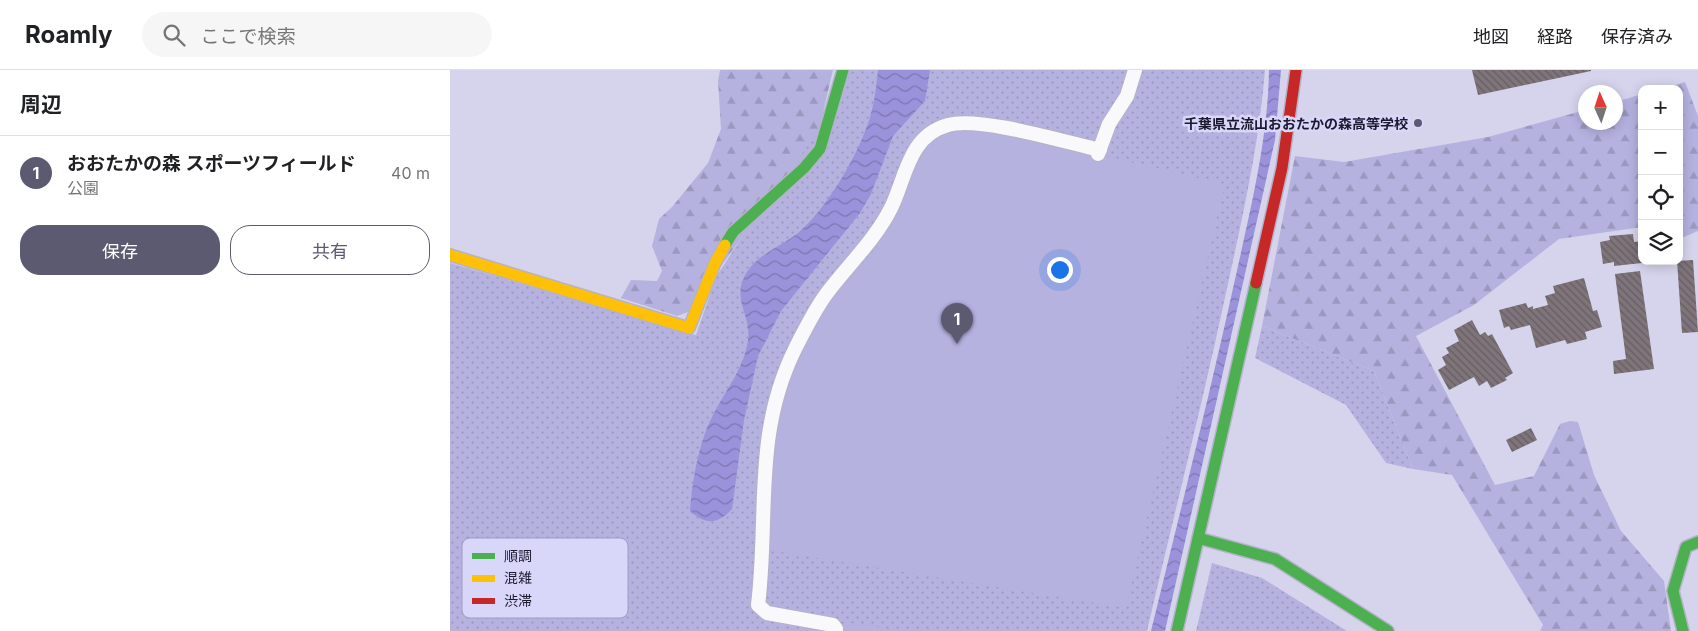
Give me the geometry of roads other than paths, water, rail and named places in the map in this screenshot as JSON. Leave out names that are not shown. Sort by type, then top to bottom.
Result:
[{"type":"street","points":[[450,255],[689,328],[715,263],[733,232],[804,168],[820,149],[843,70]]},
{"type":"street","points":[[1177,631],[1282,168],[1296,70]]},
{"type":"street","points":[[1198,538],[1274,559],[1388,631]]},
{"type":"street","points":[[1683,631],[1673,591],[1686,547],[1698,542]]},
{"type":"lane","points":[[836,629],[833,625],[768,613],[758,605],[765,452],[769,426],[780,383],[796,348],[825,295],[872,237],[891,208],[913,151],[927,136],[947,125],[975,122],[1099,152],[1109,124],[1127,96],[1135,70]]},
{"type":"water","points":[[878,70],[930,70],[925,101],[893,136],[871,194],[860,213],[781,311],[758,356],[744,420],[732,509],[721,518],[706,521],[690,511],[692,488],[699,452],[706,430],[746,352],[748,332],[741,299],[742,282],[751,266],[757,260],[798,233],[809,223],[829,198],[862,139],[874,98]]},
{"type":"water","points":[[1269,70],[1281,70],[1275,140],[1165,631],[1151,631],[1216,364],[1253,198],[1266,122]]},
{"type":"place","name":"千葉県立流山おおたかの森高等学校","points":[[1418,123]]},
{"type":"place","name":"おおたかの森 スポーツフィールド","points":[[957,344]]}]
